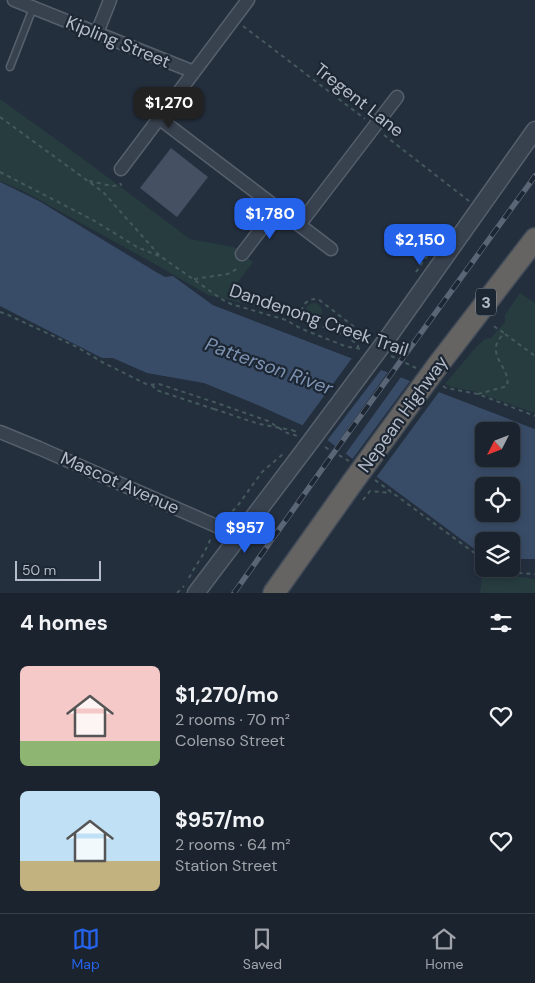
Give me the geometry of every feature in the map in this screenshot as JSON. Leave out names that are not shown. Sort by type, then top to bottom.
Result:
[{"type":"highway","name":"Nepean Highway","points":[[274,593],[438,374],[535,239]]},
{"type":"street","name":"Kipling Street","points":[[14,0],[194,72]]},
{"type":"street","points":[[97,33],[110,0]]},
{"type":"street","points":[[121,169],[248,0]]},
{"type":"street","points":[[299,225],[397,97]]},
{"type":"street","points":[[160,119],[332,250]]},
{"type":"street","points":[[196,593],[240,536],[301,440],[387,339],[535,130]]},
{"type":"street","points":[[242,254],[277,208]]},
{"type":"street","name":"Mascot Avenue","points":[[0,432],[240,536]]},
{"type":"lane","points":[[10,67],[33,8]]},
{"type":"path","name":"Tregent Lane","points":[[234,19],[470,201]]},
{"type":"path","name":"Dandenong Creek Trail","points":[[0,117],[103,192],[160,256],[223,300],[286,320],[302,329],[342,345],[366,350]]},
{"type":"path","points":[[0,172],[93,220],[137,247],[160,256]]},
{"type":"path","points":[[87,180],[112,186],[120,185],[120,183]]},
{"type":"path","points":[[193,279],[232,272],[238,267],[242,254]]},
{"type":"path","points":[[358,349],[358,345],[352,340],[306,320],[302,310],[305,303],[318,299],[370,340]]},
{"type":"path","points":[[0,312],[77,347],[148,385],[159,384],[268,421],[301,440]]},
{"type":"path","points":[[313,324],[315,314]]},
{"type":"path","points":[[492,325],[535,356]]},
{"type":"path","points":[[478,394],[507,386],[507,374],[499,360],[496,349],[496,343],[504,333]]},
{"type":"path","name":"Dandenong Creek Trail","points":[[389,356],[415,367]]},
{"type":"path","points":[[438,374],[446,388],[478,394],[535,416]]},
{"type":"path","points":[[152,385],[156,390],[259,424],[292,430],[301,440]]},
{"type":"path","points":[[323,445],[344,458],[356,482],[370,491],[391,493]]},
{"type":"path","points":[[176,593],[186,584],[219,526],[236,508],[262,472],[284,452]]},
{"type":"path","points":[[376,481],[475,554]]},
{"type":"path","points":[[520,573],[535,574]]},
{"type":"green space","points":[[0,99],[190,239],[234,247],[253,262],[228,295],[291,309],[287,314],[208,295],[25,192],[0,181]]},
{"type":"green space","points":[[520,293],[535,303],[535,413],[473,391],[445,384],[476,347],[485,339],[491,338],[505,322],[505,315]]},
{"type":"green space","points":[[311,303],[317,303],[322,308],[320,317],[311,319],[306,314],[306,308]]},
{"type":"green space","points":[[482,577],[520,577],[535,579],[535,593],[480,593]]},
{"type":"water","name":"Patterson River","points":[[0,182],[39,201],[165,277],[173,276],[213,305],[517,422],[475,422],[475,468],[520,468],[520,423],[535,429],[535,559],[520,559],[520,532],[475,532],[475,549],[315,431],[204,383],[147,373],[113,358],[102,358],[0,306]]},
{"type":"pier","points":[[173,276],[214,303],[535,426],[535,429],[439,392],[375,479],[351,461],[410,381],[401,377],[344,456],[334,448],[388,372],[381,370],[326,442],[300,427],[352,358],[213,305]]},
{"type":"building","points":[[171,148],[208,177],[177,217],[140,188]]},
{"type":"railway","points":[[234,593],[535,176]]}]
